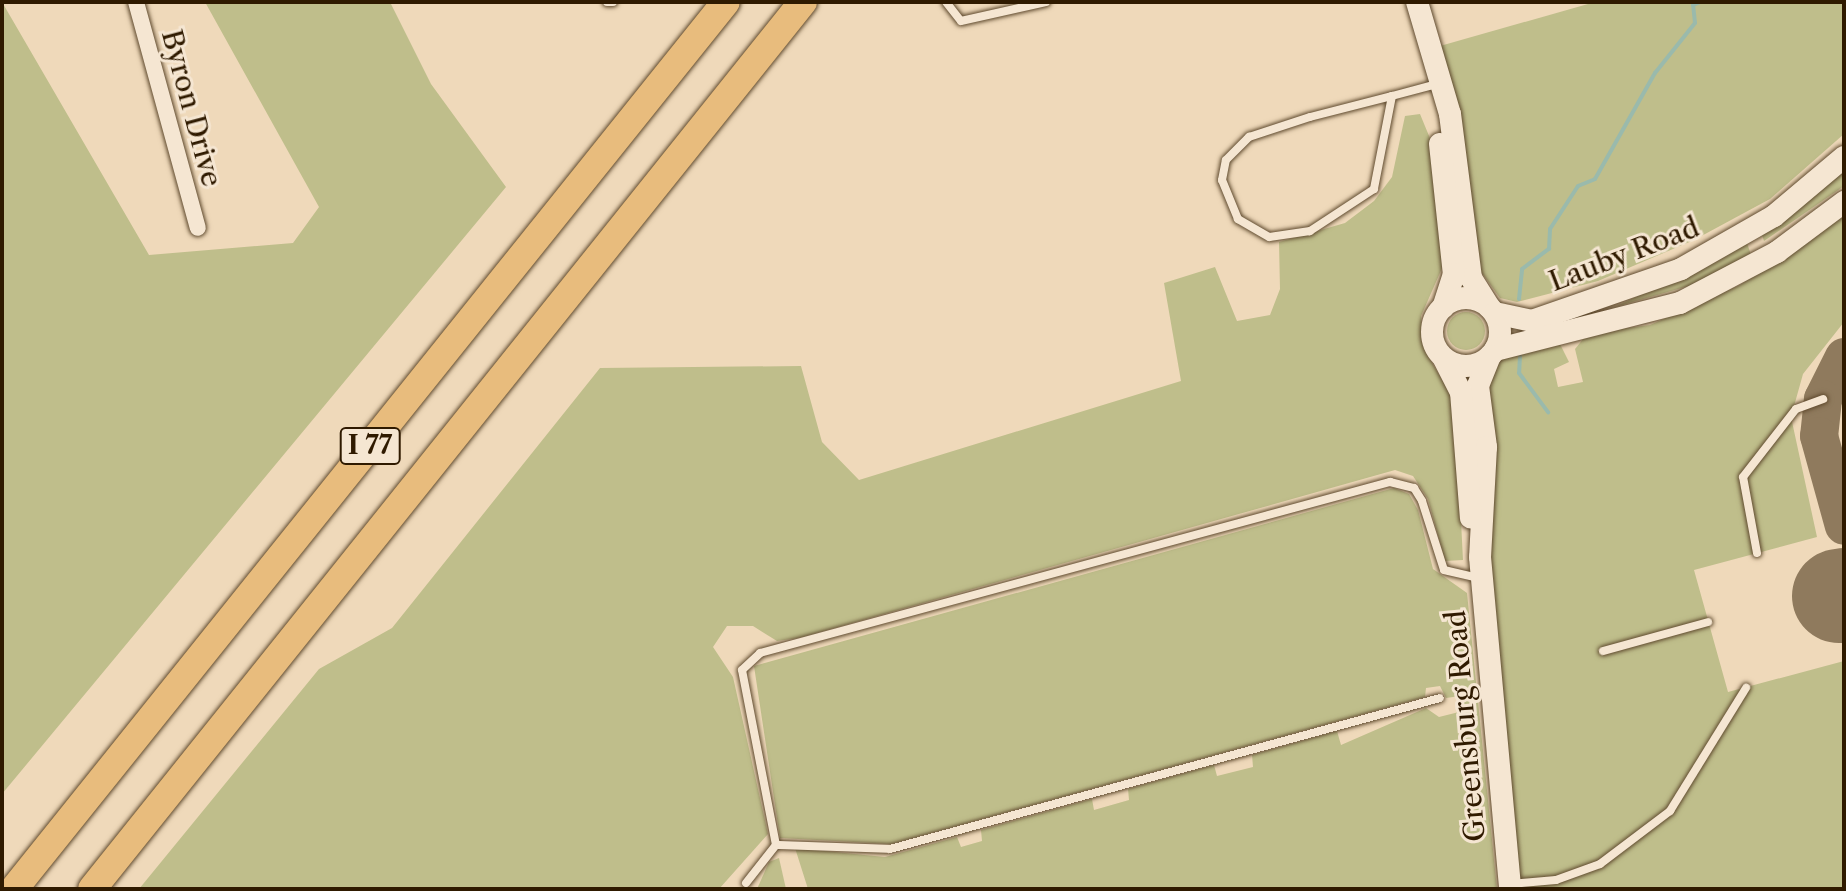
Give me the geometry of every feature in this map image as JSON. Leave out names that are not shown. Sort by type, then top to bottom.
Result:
[{"type":"highway","name":"I 77","points":[[14,889],[726,2]]},
{"type":"highway","name":"I 77","points":[[92,889],[803,2]]},
{"type":"main road","points":[[1417,2],[1438,90],[1454,274],[1431,331],[1444,359],[1468,366],[1493,353],[1492,310],[1470,272],[1450,114],[1438,90]]},
{"type":"main road","name":"Lauby Road","points":[[1492,310],[1538,320],[1668,274],[1750,232],[1844,157]]},
{"type":"main road","name":"Lauby Road","points":[[1493,353],[1527,336],[1653,313],[1765,260],[1844,202]]},
{"type":"main road","points":[[1443,307],[1467,298],[1492,310]]},
{"type":"main road","name":"Greensburg Road","points":[[1493,353],[1478,386],[1486,447],[1481,567],[1509,886]]},
{"type":"main road","name":"Greensburg Road","points":[[1444,359],[1461,392],[1473,544],[1481,567]]},
{"type":"street","name":"Byron Drive","points":[[136,2],[198,228]]},
{"type":"lane","points":[[607,2],[613,2]]},
{"type":"lane","points":[[946,2],[961,21],[1046,2]]},
{"type":"lane","points":[[1392,96],[1374,189],[1310,231],[1269,237],[1238,219],[1222,180],[1235,148],[1392,96],[1438,90]]},
{"type":"lane","points":[[1750,232],[1765,260]]},
{"type":"lane","points":[[1757,553],[1743,477],[1796,409],[1823,399]]},
{"type":"lane","points":[[746,883],[776,845],[742,670],[760,653],[1390,482],[1414,488],[1422,501],[1444,570],[1481,567]]},
{"type":"lane","points":[[1603,651],[1708,622]]},
{"type":"lane","points":[[1509,886],[1556,880],[1600,864],[1670,811],[1746,688]]},
{"type":"lane","points":[[776,845],[890,849],[1440,698]]},
{"type":"shaded area","points":[[2,2],[149,255],[293,243],[319,207],[205,2],[390,2],[431,84],[506,187],[2,794]]},
{"type":"shaded area","points":[[1595,2],[1844,2],[1844,134],[1770,199],[1694,240],[1598,281],[1517,302],[1500,298],[1479,269],[1440,46]]},
{"type":"shaded area","points":[[1420,114],[1434,148],[1443,266],[1421,316],[1424,349],[1455,402],[1463,560],[1445,561],[1428,499],[1413,476],[1395,470],[799,638],[777,641],[753,626],[727,626],[713,647],[733,677],[768,834],[719,889],[139,889],[319,669],[392,628],[600,368],[801,366],[822,442],[859,480],[1181,381],[1164,283],[1215,267],[1237,321],[1270,315],[1280,289],[1279,242],[1345,223],[1374,201],[1392,177],[1405,116]]},
{"type":"shaded area","points":[[1844,167],[1844,186],[1764,241],[1762,235]]},
{"type":"shaded area","points":[[1844,214],[1844,322],[1803,374],[1791,417],[1817,537],[1694,570],[1728,692],[1844,661],[1844,889],[1520,889],[1488,534],[1490,367],[1506,352],[1560,344],[1569,362],[1554,369],[1558,387],[1583,382],[1575,349],[1588,333],[1650,325],[1740,285]]},
{"type":"shaded area","points":[[1747,243],[1751,255],[1692,285],[1615,307]]},
{"type":"shaded area","points":[[1466,312],[1480,317],[1485,331],[1480,345],[1466,350],[1452,345],[1447,331],[1452,317]]},
{"type":"shaded area","points":[[1394,488],[1409,494],[1418,510],[1433,569],[1467,593],[1497,889],[808,889],[795,848],[885,857],[957,837],[961,847],[982,841],[981,830],[1092,799],[1094,810],[1129,800],[1128,789],[1214,765],[1217,776],[1253,767],[1252,755],[1337,731],[1341,745],[1426,708],[1439,717],[1463,711],[1460,696],[1446,698],[1440,686],[1426,688],[1425,697],[891,844],[780,838],[754,666]]},
{"type":"shaded area","points":[[779,858],[786,889],[757,889],[769,862]]},
{"type":"waterway","points":[[1519,299],[1522,269],[1549,249],[1550,229],[1578,186],[1595,179],[1655,73],[1695,23],[1693,5],[1700,2]]},
{"type":"waterway","points":[[1520,356],[1519,373],[1548,412]]},
{"type":"taxiway","points":[[1844,357],[1823,399],[1819,436],[1844,526]]},
{"type":"runway","points":[[1839,596],[1844,595]]}]
